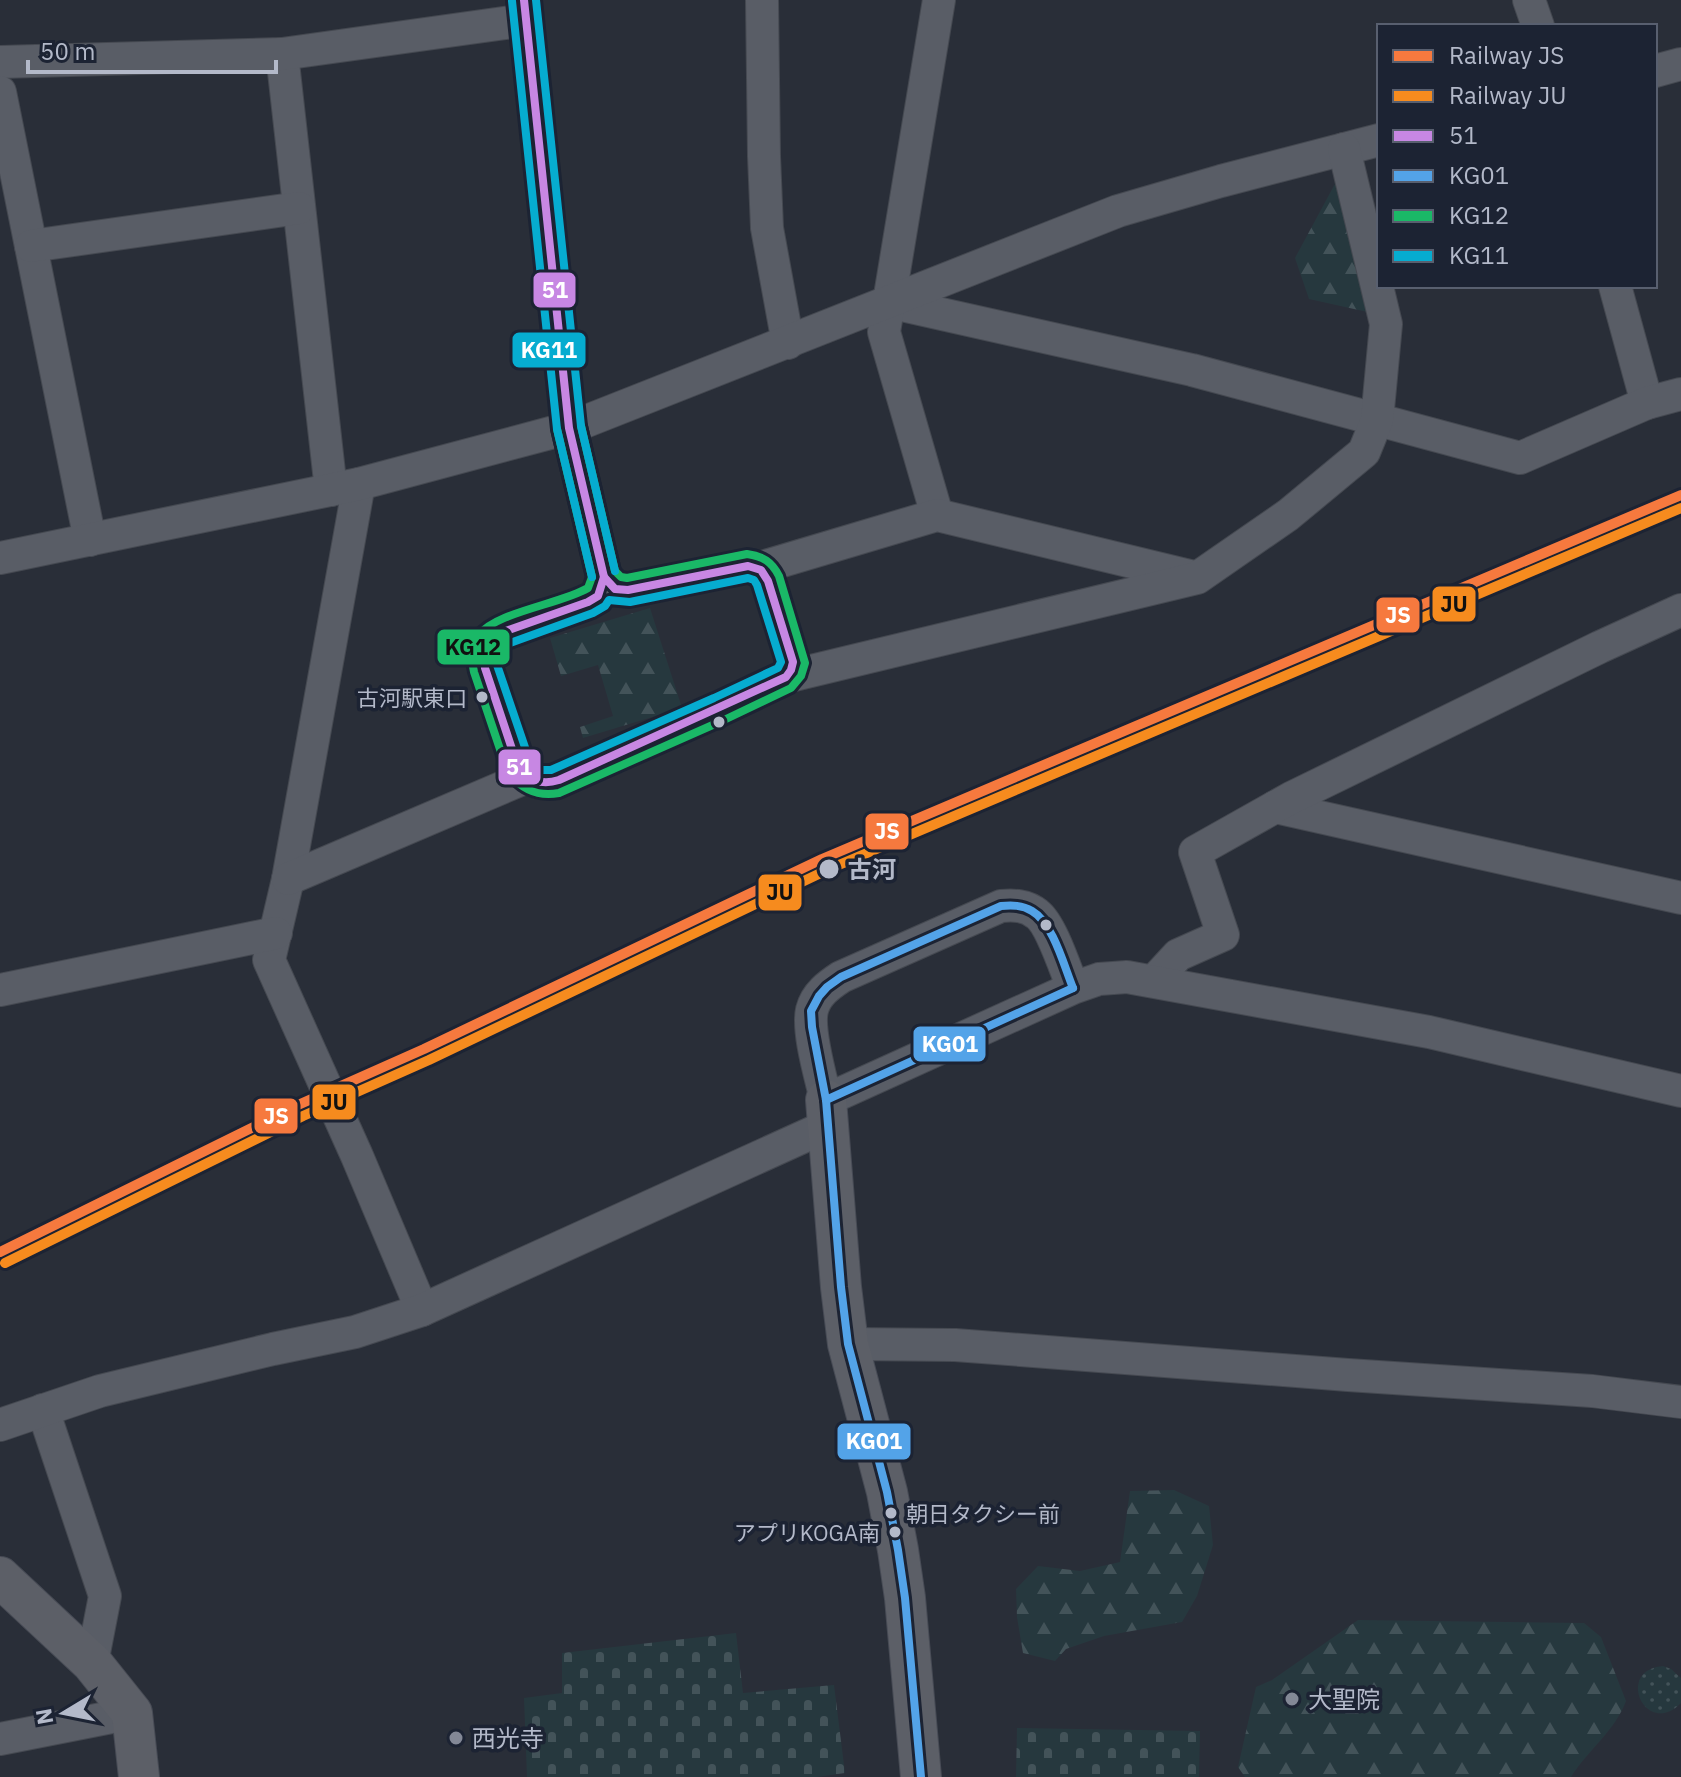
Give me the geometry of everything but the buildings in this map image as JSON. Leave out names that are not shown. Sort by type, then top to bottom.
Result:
[{"type":"main road","points":[[827,1113],[848,1344],[887,1492],[898,1550],[921,1777]]},
{"type":"main road","points":[[0,1577],[92,1663],[132,1713],[139,1777]]},
{"type":"street","points":[[762,0],[767,228],[788,343]]},
{"type":"street","points":[[937,515],[884,332],[939,0]]},
{"type":"street","points":[[1529,0],[1537,24]]},
{"type":"street","points":[[0,62],[282,54],[525,10],[569,428],[604,577],[615,589],[628,590],[748,566],[759,568],[937,515],[1197,578]]},
{"type":"street","points":[[282,54],[299,208],[345,487],[288,879],[269,960],[422,1310]]},
{"type":"street","points":[[1657,70],[1681,64]]},
{"type":"street","points":[[0,92],[90,540]]},
{"type":"street","points":[[0,558],[345,487],[569,428],[1118,211],[1377,141]]},
{"type":"street","points":[[1344,149],[1377,286]]},
{"type":"street","points":[[31,246],[299,208]]},
{"type":"street","points":[[604,577],[598,596],[588,602],[500,633],[485,648],[485,668],[517,764],[535,782],[554,782],[786,677],[1197,578],[1288,515],[1364,452],[1377,420],[1386,324],[1377,288]]},
{"type":"street","points":[[1616,288],[1647,403]]},
{"type":"street","points":[[888,302],[1192,370],[1520,458],[1647,403],[1681,394]]},
{"type":"street","points":[[759,568],[768,581],[793,662],[786,677]]},
{"type":"street","points":[[1154,981],[1178,955],[1223,935],[1195,852],[1275,807],[1681,610]]},
{"type":"street","points":[[288,879],[527,777]]},
{"type":"street","points":[[1275,807],[1681,898]]},
{"type":"street","points":[[827,1113],[814,1047],[811,1011],[819,996],[841,977],[1001,906],[1018,904],[1039,914],[1046,924],[1073,988]]},
{"type":"street","points":[[0,990],[276,933]]},
{"type":"street","points":[[0,1425],[100,1391],[355,1332],[422,1310],[827,1113],[1073,988],[1099,979],[1127,977],[1154,981],[1429,1032],[1681,1091]]},
{"type":"street","points":[[848,1344],[955,1345],[1577,1390],[1681,1402]]},
{"type":"street","points":[[43,1410],[105,1596],[92,1663]]},
{"type":"street","points":[[0,1739],[132,1713]]},
{"type":"green space","points":[[1337,180],[1372,313],[1309,299],[1295,258]]},
{"type":"green space","points":[[650,608],[682,708],[583,738],[580,727],[613,716],[598,665],[561,676],[550,638]]},
{"type":"green space","points":[[1174,1490],[1209,1506],[1213,1545],[1197,1596],[1182,1622],[1104,1636],[1066,1649],[1055,1661],[1023,1653],[1016,1589],[1038,1566],[1080,1571],[1120,1562],[1130,1491]]},
{"type":"green space","points":[[1358,1620],[1584,1623],[1601,1637],[1626,1701],[1615,1722],[1571,1777],[1245,1777],[1238,1767],[1256,1687],[1272,1680]]},
{"type":"green space","points":[[736,1633],[743,1693],[834,1685],[845,1773],[817,1777],[527,1777],[524,1698],[562,1693],[562,1653]]},
{"type":"green space","points":[[1663,1666],[1681,1678],[1681,1703],[1668,1712],[1657,1713],[1640,1700],[1638,1689],[1640,1679],[1648,1670]]},
{"type":"green space","points":[[1017,1728],[1200,1731],[1199,1777],[1016,1777]]},
{"type":"rail line","name":"JS","points":[[0,1252],[298,1105],[424,1049],[822,859],[1681,495]]},
{"type":"rail line","name":"JU","points":[[5,1263],[303,1116],[429,1060],[827,870],[1681,508]]},
{"type":"transit line","name":"51","points":[[524,0],[569,428],[604,577]]},
{"type":"transit line","name":"KG11","points":[[536,0],[581,426],[615,571]]},
{"type":"transit line","name":"KG11","points":[[512,1],[557,429],[592,577]]},
{"type":"transit line","name":"KG12","points":[[557,429],[592,577],[588,588],[514,614],[487,627],[476,639],[472,657],[474,672],[507,770],[523,787],[543,794],[559,793],[791,688],[801,676],[805,663],[779,576],[762,558],[747,554],[627,578],[615,571],[581,426]]},
{"type":"transit line","name":"51","points":[[748,566],[761,570],[768,581],[793,662],[786,677],[559,780],[541,782],[521,770],[485,668],[486,648],[495,636],[588,602],[598,596],[604,577],[615,589],[628,590],[748,566]]},
{"type":"transit line","name":"KG11","points":[[748,578],[757,585],[781,662],[778,668],[551,770],[540,770],[530,762],[497,665],[496,654],[502,646],[593,613],[609,600],[630,602],[748,578]]},
{"type":"transit line","name":"KG01","points":[[921,1777],[898,1550],[887,1492],[848,1344],[826,1100],[811,1011],[819,996],[841,977],[1001,906],[1024,908],[1039,917],[1057,946],[1073,988]]},
{"type":"transit line","name":"KG01","points":[[826,1100],[1073,988]]},
{"type":"place","name":"古河駅東口","points":[[482,697]]},
{"type":"place","name":"古河","points":[[829,869]]},
{"type":"place","name":"朝日タクシー前","points":[[891,1513]]},
{"type":"place","name":"アプリKOGA南","points":[[895,1532]]},
{"type":"place","name":"大聖院","points":[[1292,1699]]},
{"type":"place","name":"西光寺","points":[[456,1738]]}]
